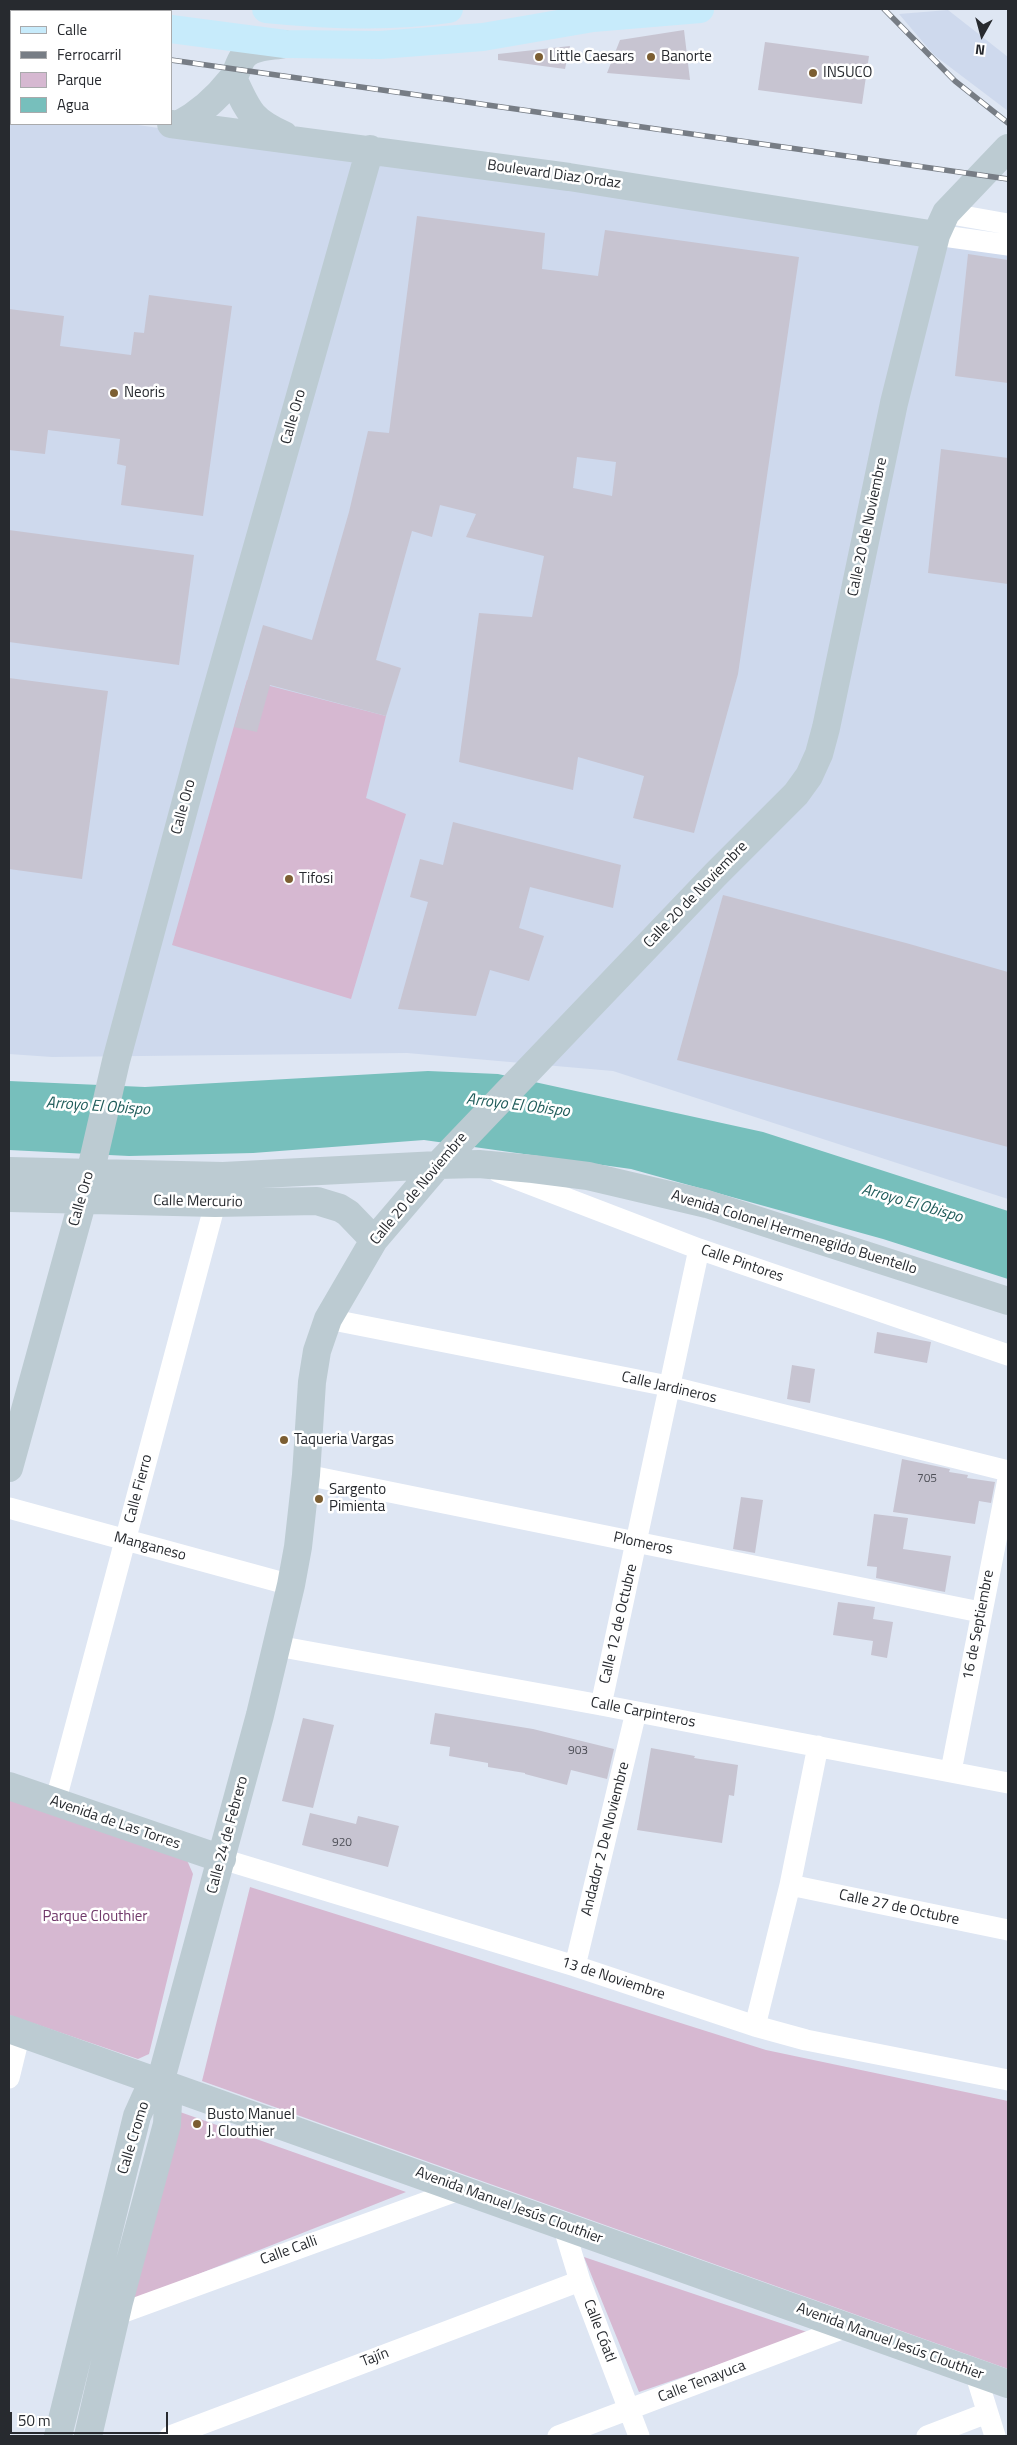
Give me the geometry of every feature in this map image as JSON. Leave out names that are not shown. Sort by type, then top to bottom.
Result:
[{"type":"main road","points":[[266,9],[356,14],[399,14],[449,9]]},
{"type":"main road","points":[[172,29],[285,44],[380,45],[483,37],[593,18],[700,9]]},
{"type":"street","points":[[174,124],[199,114],[233,78],[238,62],[252,50],[285,44]]},
{"type":"street","points":[[233,78],[254,118],[261,124],[297,141]]},
{"type":"street","name":"Boulevard Diaz Ordaz","points":[[174,124],[941,224]]},
{"type":"street","name":"Calle 20 de Noviembre","points":[[291,1585],[298,1547],[306,1475],[312,1382],[317,1350],[328,1318],[374,1240],[465,1135],[796,794],[809,776],[819,754],[894,404],[941,224],[1008,148]]},
{"type":"street","name":"Calle Oro","points":[[9,1468],[88,1178],[116,1061],[205,730],[370,149]]},
{"type":"street","points":[[941,224],[1008,224]]},
{"type":"street","points":[[941,224],[1008,245]]},
{"type":"street","name":"Avenida Colonel Hermenegildo Buentello","points":[[9,1171],[88,1178],[222,1176],[479,1164],[533,1168],[588,1176],[707,1204],[1008,1301]]},
{"type":"street","name":"Calle Pintores","points":[[479,1164],[699,1249],[1008,1355]]},
{"type":"street","name":"Calle Fierro","points":[[55,1803],[222,1176]]},
{"type":"street","name":"Calle Mercurio","points":[[9,1198],[88,1178],[215,1204],[317,1201],[340,1208],[348,1213],[374,1240]]},
{"type":"street","name":"Calle 12 de Octubre","points":[[600,1705],[638,1543],[668,1386],[699,1249]]},
{"type":"street","name":"Calle Jardineros","points":[[328,1318],[668,1386],[1008,1471]]},
{"type":"street","name":"Plomeros","points":[[306,1475],[980,1612]]},
{"type":"street","name":"16 de Septiembre","points":[[950,1771],[980,1612],[1008,1479]]},
{"type":"street","name":"Manganeso","points":[[9,1508],[291,1585]]},
{"type":"street","name":"Calle 24 de Febrero","points":[[160,2083],[222,1859],[291,1585]]},
{"type":"street","name":"Calle Carpinteros","points":[[277,1646],[1008,1782]]},
{"type":"street","name":"Andador 2 De Noviembre","points":[[575,1966],[636,1712]]},
{"type":"street","points":[[755,2026],[790,1885],[818,1746]]},
{"type":"street","name":"Avenida de Las Torres","points":[[9,1786],[222,1859]]},
{"type":"street","name":"13 de Noviembre","points":[[222,1859],[575,1966],[755,2026],[806,2040],[1008,2080]]},
{"type":"street","name":"Calle 27 de Octubre","points":[[790,1885],[1008,1930]]},
{"type":"street","points":[[9,2078],[14,2031]]},
{"type":"street","name":"Avenida Manuel Jesús Clouthier","points":[[14,2031],[1008,2384]]},
{"type":"street","name":"Calle Cromo","points":[[58,2436],[137,2116],[146,2096],[160,2083],[168,2102],[167,2124],[116,2315],[88,2436]]},
{"type":"street","name":"Calle Calli","points":[[116,2315],[462,2189]]},
{"type":"street","name":"Calle Cóatl","points":[[563,2225],[580,2280],[639,2436]]},
{"type":"street","name":"Tajín","points":[[170,2436],[580,2280]]},
{"type":"street","name":"Calle Tenayuca","points":[[558,2436],[847,2327]]},
{"type":"street","points":[[975,2372],[995,2436]]},
{"type":"street","points":[[927,2436],[987,2413]]},
{"type":"shaded area","points":[[948,10],[1008,57],[1008,111],[934,55],[899,14]]},
{"type":"shaded area","points":[[9,106],[10,125],[138,125],[1008,251],[1008,1199],[613,1071],[407,1053],[52,1057],[9,1054]]},
{"type":"green space","name":"Tifosi","points":[[247,680],[386,716],[366,798],[406,814],[351,999],[172,945]]},
{"type":"green space","name":"Parque Clouthier","points":[[9,1795],[186,1858],[193,1874],[149,2054],[138,2059],[9,2015]]},
{"type":"green space","points":[[250,1887],[766,2050],[1008,2101],[1008,2369],[202,2081]]},
{"type":"green space","points":[[180,2112],[406,2192],[133,2300]]},
{"type":"green space","points":[[584,2257],[807,2332],[811,2333],[639,2392]]},
{"type":"water","name":"Arroyo El Obispo","points":[[428,1071],[498,1074],[763,1132],[1008,1211],[1008,1279],[883,1239],[631,1169],[424,1140],[253,1153],[129,1156],[9,1150],[9,1081],[145,1087]]},
{"type":"building","name":"Banorte","points":[[684,30],[690,80],[607,73],[620,40]]},
{"type":"building","name":"INSUCO","points":[[765,42],[869,56],[862,104],[758,90]]},
{"type":"building","name":"Little Caesars","points":[[570,46],[565,69],[498,60],[498,54]]},
{"type":"building","points":[[417,216],[545,233],[542,269],[598,276],[605,230],[799,257],[738,674],[694,833],[633,818],[644,776],[578,757],[573,790],[459,762],[479,613],[532,617],[544,556],[466,537],[476,514],[440,505],[432,537],[412,531],[376,660],[401,668],[386,716],[270,685],[257,732],[234,727],[263,625],[312,640],[349,512],[368,431],[389,433]],"holes":[[[577,457],[616,462],[612,496],[573,488]]]},
{"type":"building","points":[[968,254],[1008,260],[1008,383],[955,376]]},
{"type":"building","name":"Neoris","points":[[149,295],[232,306],[203,516],[121,505],[126,466],[117,464],[120,439],[48,430],[45,454],[9,450],[9,309],[64,316],[60,346],[131,355],[134,332],[144,333]]},
{"type":"building","points":[[941,449],[1008,458],[1008,584],[928,573]]},
{"type":"building","points":[[9,530],[194,555],[179,665],[9,642]]},
{"type":"building","points":[[9,678],[108,691],[82,879],[9,869]]},
{"type":"building","points":[[453,822],[621,865],[613,908],[530,887],[519,928],[544,936],[529,981],[490,970],[476,1016],[398,1009],[428,902],[410,897],[420,859],[443,865]]},
{"type":"building","points":[[723,895],[1008,972],[1008,1147],[677,1060]]},
{"type":"building","points":[[877,1332],[931,1342],[927,1363],[874,1353]]},
{"type":"building","points":[[792,1365],[815,1369],[810,1403],[787,1399]]},
{"type":"building","points":[[902,1459],[950,1469],[949,1472],[968,1475],[967,1478],[995,1482],[991,1503],[979,1501],[975,1524],[893,1512]]},
{"type":"building","points":[[741,1497],[763,1500],[755,1553],[733,1549]]},
{"type":"building","points":[[874,1514],[908,1518],[903,1549],[951,1556],[945,1592],[876,1578],[877,1567],[867,1566]]},
{"type":"building","points":[[838,1602],[875,1607],[873,1619],[893,1622],[887,1658],[871,1655],[873,1641],[833,1635]]},
{"type":"building","points":[[435,1713],[533,1729],[614,1749],[607,1779],[571,1770],[567,1785],[525,1773],[488,1767],[488,1763],[449,1756],[450,1747],[430,1744]]},
{"type":"building","points":[[303,1718],[334,1725],[313,1808],[282,1801]]},
{"type":"building","points":[[651,1748],[695,1756],[694,1758],[738,1765],[734,1796],[729,1795],[722,1843],[637,1830]]},
{"type":"building","points":[[310,1813],[356,1824],[358,1816],[399,1826],[388,1867],[302,1845]]},
{"type":"railway","points":[[884,9],[955,81],[1008,123]]},
{"type":"railway","points":[[172,60],[1008,179]]},
{"type":"place","name":"Little Caesars","points":[[539,57]]},
{"type":"place","name":"Banorte","points":[[651,57]]},
{"type":"place","name":"INSUCO","points":[[813,73]]},
{"type":"place","name":"Neoris","points":[[114,393]]},
{"type":"place","name":"Tifosi","points":[[289,879]]},
{"type":"place","name":"Taqueria Vargas","points":[[284,1440]]},
{"type":"place","name":"Sargento Pimienta","points":[[319,1499]]},
{"type":"place","name":"Busto Manuel J. Clouthier","points":[[197,2124]]}]
